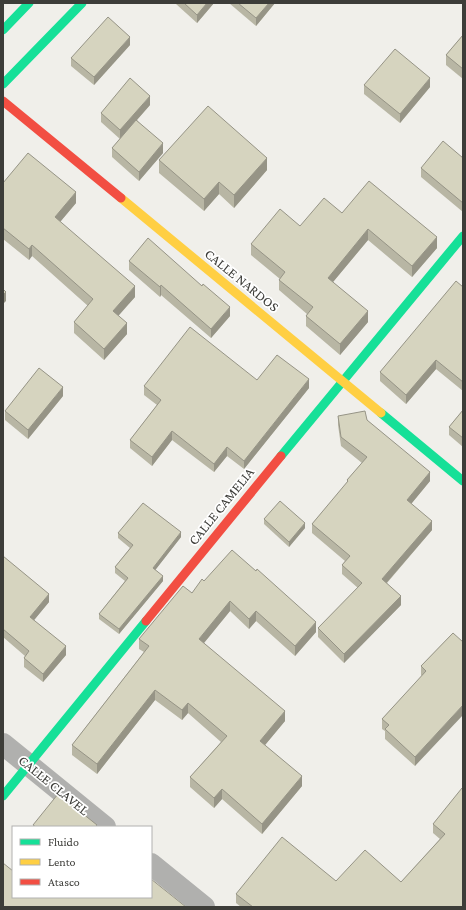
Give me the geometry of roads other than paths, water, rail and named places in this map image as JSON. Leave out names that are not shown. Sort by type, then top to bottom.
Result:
[{"type":"street","points":[[3,30],[29,3]]},
{"type":"street","points":[[3,84],[82,3]]},
{"type":"street","name":"CALLE NARDOS","points":[[3,101],[463,481]]},
{"type":"street","name":"CALLE CAMELIA","points":[[3,796],[342,381],[463,236]]},
{"type":"street","name":"CALLE CLAVEL","points":[[3,744],[105,826]]},
{"type":"street","points":[[152,865],[204,907]]}]
